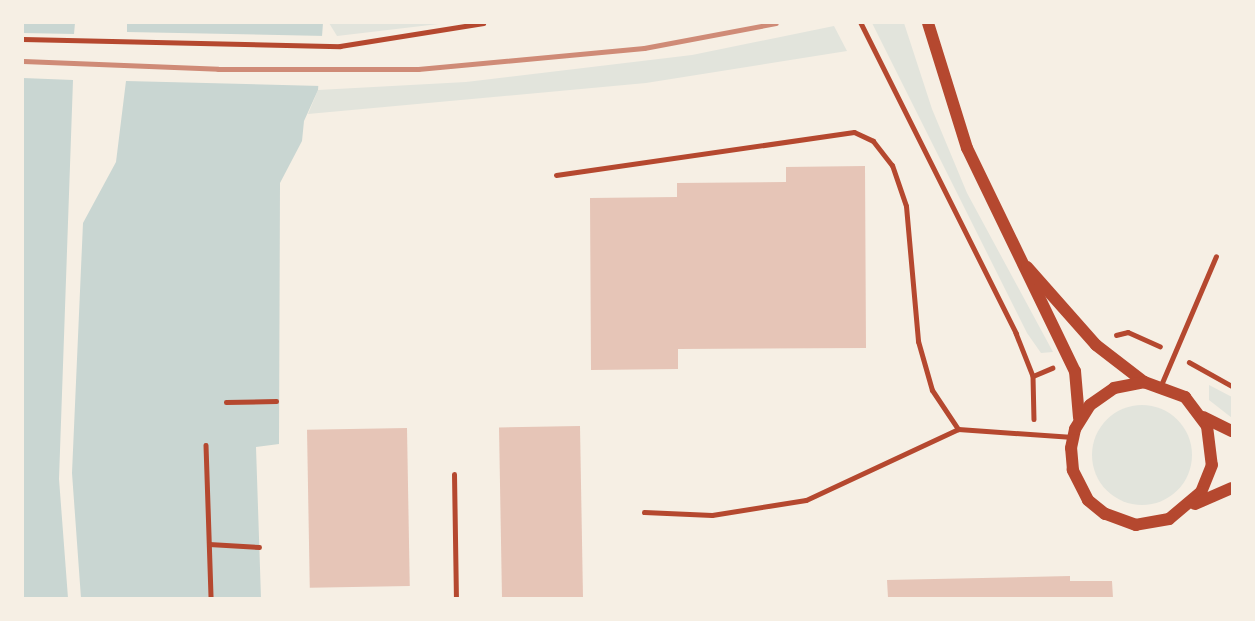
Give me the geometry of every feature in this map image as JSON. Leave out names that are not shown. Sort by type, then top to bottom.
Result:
[{"type":"street","points":[[928,23],[967,148],[1027,267],[1074,371],[1080,399],[1078,422],[1073,437],[1076,481],[1088,500],[1105,514],[1125,523],[1147,524],[1232,488]]},
{"type":"street","points":[[1027,267],[1096,345],[1144,382]]},
{"type":"street","points":[[1078,422],[1105,392],[1144,382],[1161,385],[1185,397],[1203,417],[1232,431]]},
{"type":"street","points":[[1188,507],[1201,492],[1212,465],[1213,445],[1203,417]]},
{"type":"lane","points":[[556,175],[854,132],[873,141],[892,164],[906,206],[918,341],[932,390],[958,429]]},
{"type":"lane","points":[[1161,385],[1177,340],[1216,256]]},
{"type":"lane","points":[[644,512],[712,515],[806,500],[935,443],[958,429],[1073,437]]},
{"type":"lane","points":[[454,474],[456,598]]},
{"type":"path","points":[[23,39],[340,46],[483,23]]},
{"type":"path","points":[[861,23],[1017,333],[1034,376],[1034,436]]},
{"type":"path","points":[[226,402],[276,401]]},
{"type":"path","points":[[206,445],[211,598]]},
{"type":"path","points":[[209,544],[259,547]]},
{"type":"shaded area","points":[[23,23],[323,23],[318,90],[304,121],[302,141],[280,183],[279,444],[256,447],[261,598],[23,598]]},
{"type":"shaded area","points":[[329,23],[447,23],[337,36]]},
{"type":"shaded area","points":[[872,23],[904,23],[932,109],[967,193],[1053,352],[1041,353],[1027,333]]},
{"type":"shaded area","points":[[834,26],[847,51],[646,83],[308,114],[318,90],[466,82],[692,55]]},
{"type":"shaded area","points":[[1209,385],[1232,397],[1232,418],[1209,400]]},
{"type":"shaded area","points":[[1142,405],[1161,409],[1177,420],[1188,436],[1192,455],[1188,474],[1177,490],[1161,501],[1142,505],[1123,501],[1107,490],[1096,474],[1092,455],[1096,436],[1107,420],[1123,409]]},
{"type":"pier","points":[[75,23],[127,23],[127,32],[326,36],[321,86],[126,81],[116,162],[83,223],[72,473],[81,598],[68,598],[59,479],[73,80],[23,78],[23,33],[74,34]]},
{"type":"building","points":[[865,166],[866,348],[678,349],[678,369],[591,370],[590,198],[677,197],[677,183],[786,182],[786,167]]},
{"type":"building","points":[[580,426],[583,598],[502,598],[499,427]]},
{"type":"building","points":[[407,428],[410,586],[310,588],[307,430]]},
{"type":"building","points":[[1070,576],[1070,581],[1112,581],[1113,598],[888,598],[887,580]]},
{"type":"railway","points":[[23,61],[218,69],[418,69],[644,48],[776,23]]}]
